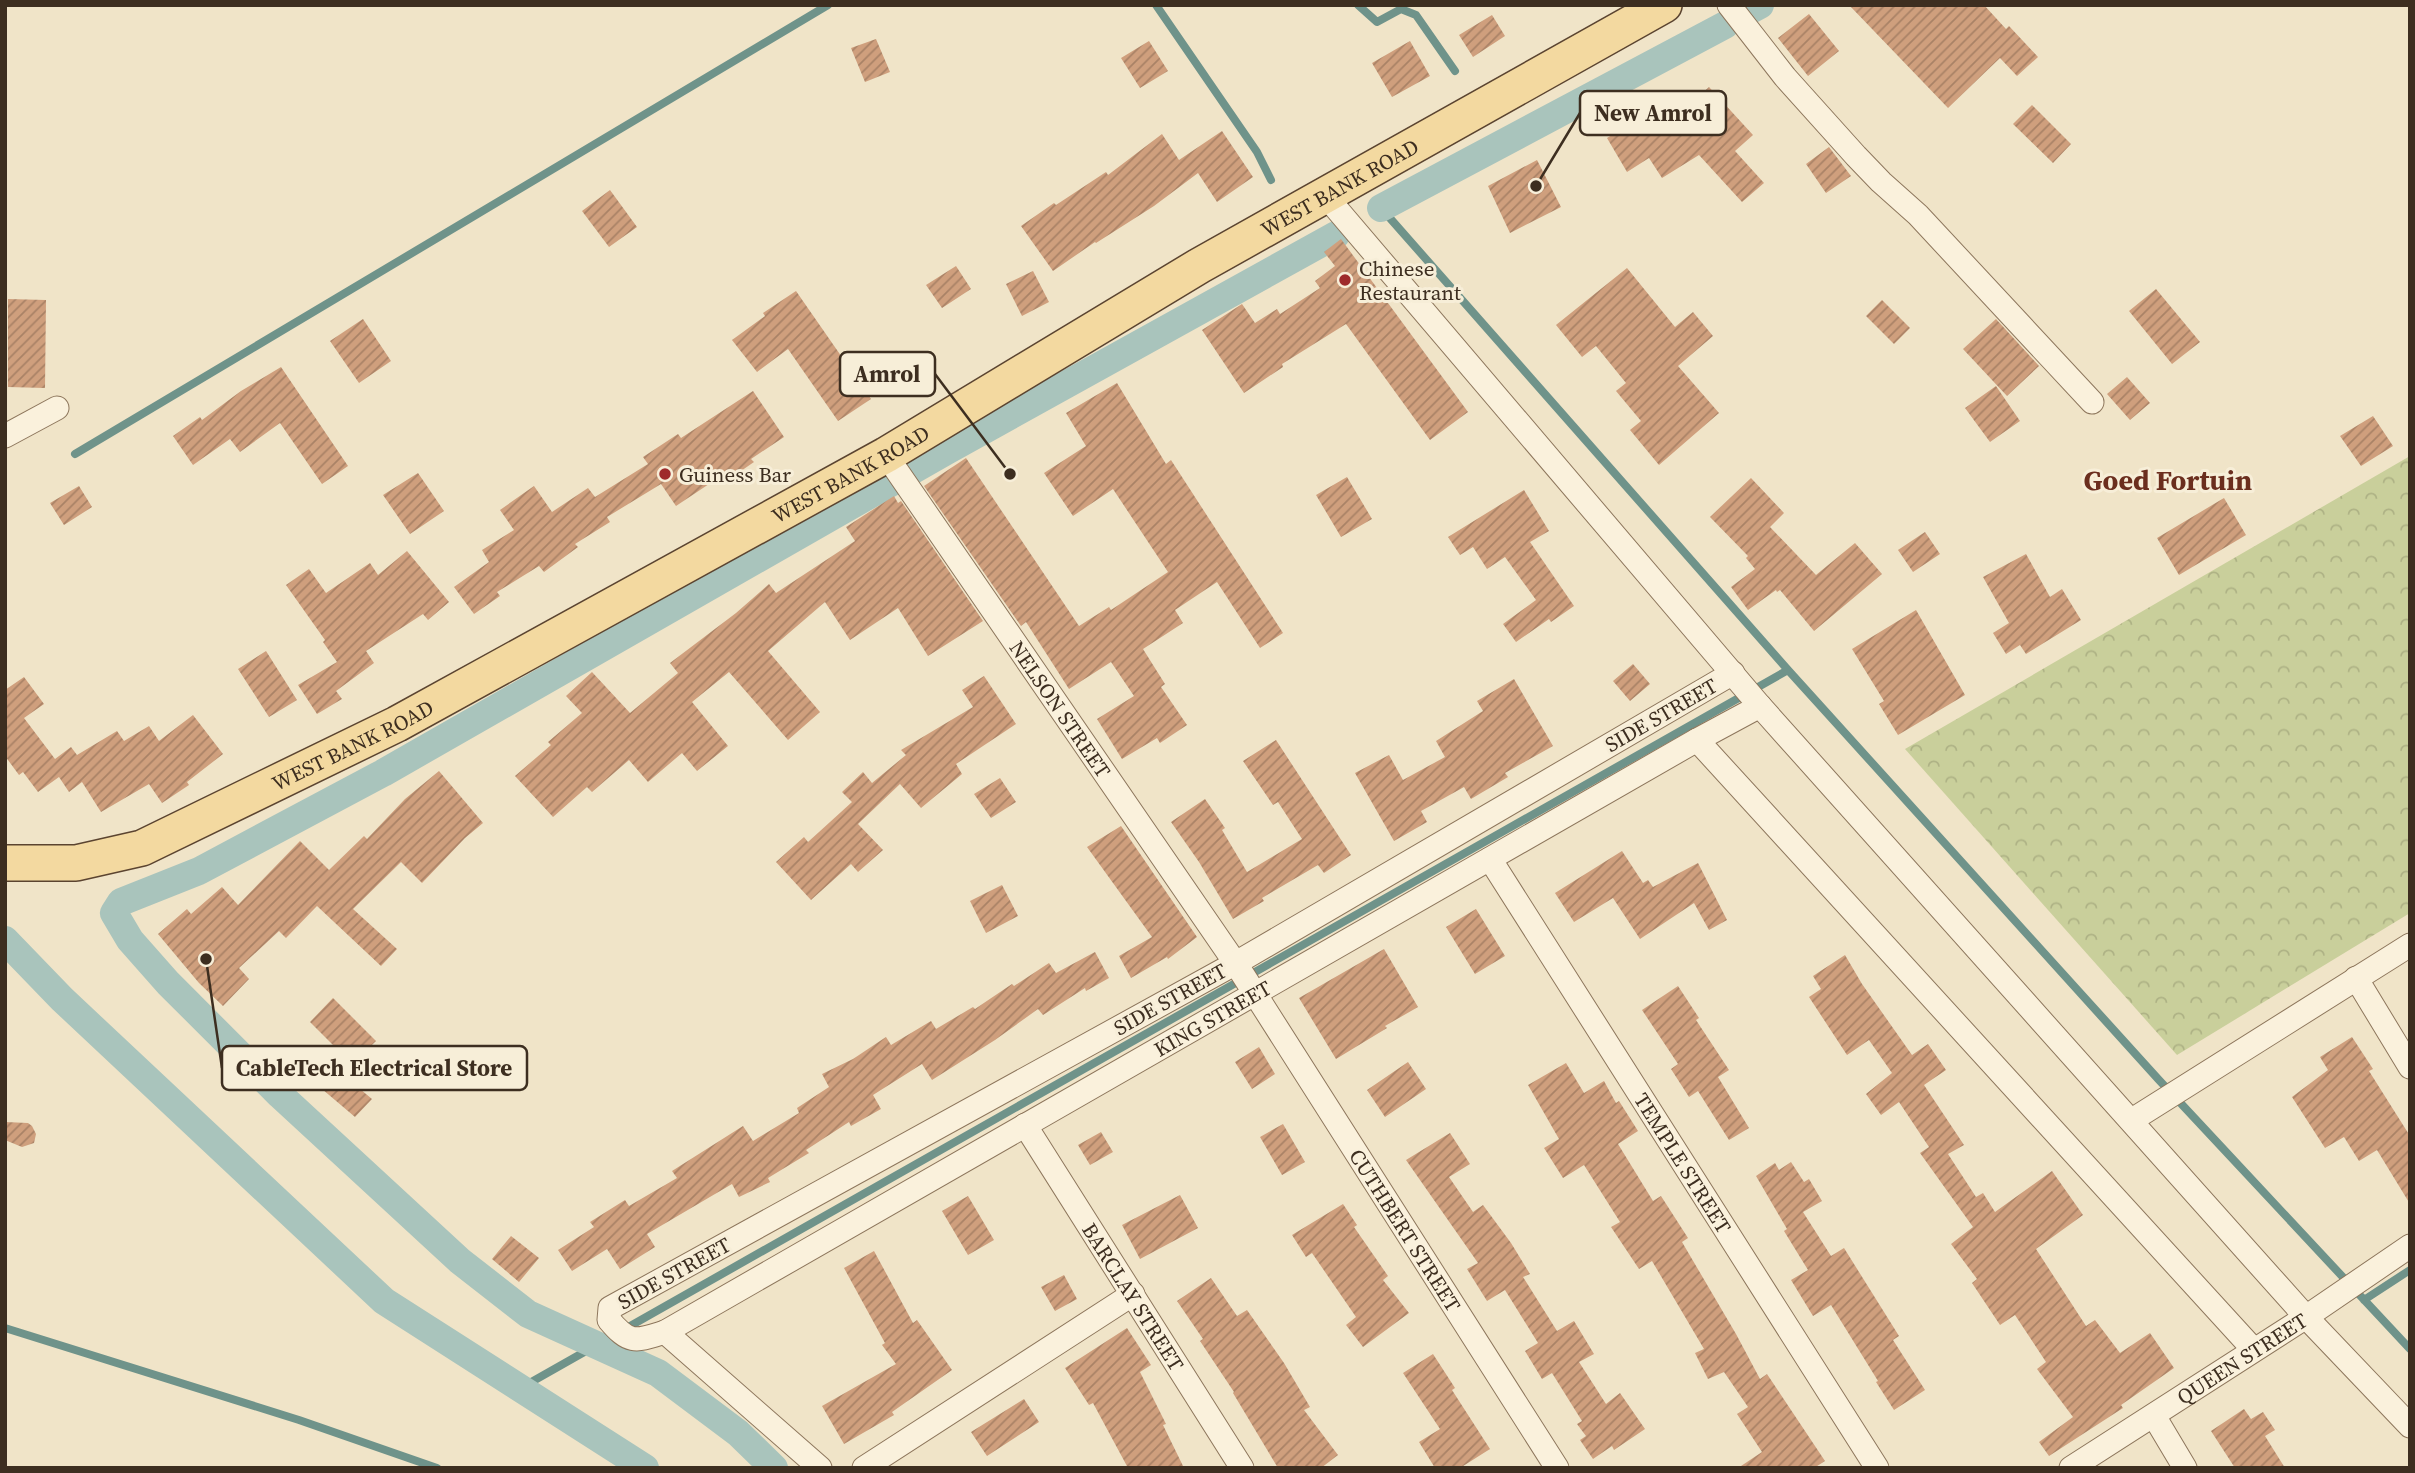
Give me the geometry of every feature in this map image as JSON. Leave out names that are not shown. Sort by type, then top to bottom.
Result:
[{"type":"main road","name":"WEST BANK ROAD","points":[[8,860],[76,863],[142,848],[397,724],[886,456],[1199,266],[1659,7]]},
{"type":"street","points":[[1728,5],[1785,77],[1856,156],[1919,215],[2092,402]]},
{"type":"street","points":[[1324,194],[1760,706],[2306,1317],[2410,1426]]},
{"type":"street","points":[[5,436],[57,408]]},
{"type":"street","name":"NELSON STREET","points":[[886,456],[1253,991]]},
{"type":"street","name":"SIDE STREET","points":[[614,1326],[610,1308],[1237,965],[1733,673]]},
{"type":"street","name":"KING STREET","points":[[614,1326],[636,1340],[665,1332],[1253,991],[1760,706]]},
{"type":"street","points":[[1697,740],[2253,1349]]},
{"type":"street","name":"TEMPLE STREET","points":[[1490,859],[1877,1468]]},
{"type":"street","points":[[2132,1120],[2410,945]]},
{"type":"street","points":[[2356,978],[2410,1067]]},
{"type":"street","name":"CUTHBERT STREET","points":[[1253,991],[1557,1468]]},
{"type":"street","name":"BARCLAY STREET","points":[[1024,1125],[1242,1468]]},
{"type":"street","name":"QUEEN STREET","points":[[2071,1468],[2306,1317],[2410,1246]]},
{"type":"street","points":[[864,1468],[1133,1294]]},
{"type":"street","points":[[665,1332],[820,1468]]},
{"type":"street","points":[[2154,1416],[2185,1468]]},
{"type":"green space","points":[[2410,456],[2410,913],[2177,1055],[1905,749]]},
{"type":"building","points":[[1849,5],[1984,5],[2006,29],[2009,26],[2038,57],[2017,76],[2000,58],[1948,108]]},
{"type":"building","points":[[1809,14],[1839,51],[1808,76],[1778,38]]},
{"type":"building","points":[[1492,15],[1505,36],[1473,57],[1459,35]]},
{"type":"building","points":[[876,39],[890,72],[865,82],[851,48]]},
{"type":"building","points":[[1149,41],[1168,71],[1140,88],[1121,58]]},
{"type":"building","points":[[1410,41],[1430,76],[1392,97],[1372,63]]},
{"type":"building","points":[[1709,87],[1753,135],[1735,151],[1764,183],[1742,202],[1699,155],[1662,178],[1649,158],[1627,172],[1607,138],[1643,116],[1655,136]]},
{"type":"building","points":[[2032,105],[2071,144],[2053,163],[2013,124]]},
{"type":"building","points":[[1222,131],[1253,177],[1217,202],[1198,173],[1154,206],[1053,271],[1021,226],[1106,172],[1108,175],[1162,134],[1179,160]]},
{"type":"building","points":[[1829,147],[1851,176],[1826,193],[1806,164]]},
{"type":"building","points":[[1537,160],[1561,207],[1510,233],[1488,186]]},
{"type":"building","points":[[610,190],[637,227],[609,247],[582,211]]},
{"type":"building","points":[[1341,239],[1468,412],[1430,440],[1346,324],[1282,364],[1283,367],[1244,393],[1202,330],[1242,304],[1255,323],[1277,309],[1280,314],[1320,288],[1315,281],[1335,266],[1324,252]]},
{"type":"building","points":[[956,266],[971,289],[942,308],[926,285]]},
{"type":"building","points":[[1627,268],[1675,327],[1693,312],[1713,336],[1678,366],[1719,413],[1659,465],[1630,430],[1641,421],[1616,391],[1626,383],[1596,346],[1582,357],[1556,325]]},
{"type":"building","points":[[1033,271],[1049,302],[1022,316],[1006,284]]},
{"type":"building","points":[[2156,289],[2200,342],[2172,364],[2129,311]]},
{"type":"building","points":[[796,291],[871,399],[838,421],[788,349],[757,372],[732,340],[765,316],[763,313]]},
{"type":"building","points":[[8,299],[46,300],[45,388],[8,387]]},
{"type":"building","points":[[1882,300],[1910,328],[1894,344],[1866,316]]},
{"type":"building","points":[[363,319],[391,361],[359,383],[330,341]]},
{"type":"building","points":[[1996,319],[2039,366],[2007,396],[1963,349]]},
{"type":"building","points":[[281,367],[348,466],[322,484],[280,423],[240,452],[230,439],[193,465],[173,436],[200,417],[202,420],[241,391]]},
{"type":"building","points":[[2127,377],[2150,403],[2130,420],[2107,394]]},
{"type":"building","points":[[1117,383],[1166,464],[1171,460],[1283,633],[1260,648],[1217,582],[1175,610],[1183,623],[1143,649],[1165,684],[1161,687],[1187,725],[1160,743],[1157,738],[1122,759],[1097,719],[1134,696],[1111,662],[1069,689],[1026,622],[1021,626],[924,486],[966,458],[1079,626],[1109,607],[1111,610],[1168,572],[1113,489],[1073,516],[1044,473],[1086,446],[1066,413]]},
{"type":"building","points":[[1996,386],[2020,421],[1990,442],[1965,408]]},
{"type":"building","points":[[753,391],[784,437],[751,459],[754,462],[722,484],[718,478],[676,506],[661,484],[607,517],[610,522],[575,544],[578,547],[544,572],[539,566],[497,592],[500,596],[474,614],[454,587],[489,562],[482,550],[514,530],[500,510],[534,486],[552,512],[588,488],[595,497],[648,464],[643,457],[678,434],[681,438]]},
{"type":"building","points":[[2373,416],[2393,446],[2361,466],[2340,436]]},
{"type":"building","points":[[418,473],[444,511],[410,534],[383,495]]},
{"type":"building","points":[[1347,477],[1372,519],[1341,537],[1316,495]]},
{"type":"building","points":[[1751,478],[1784,513],[1770,527],[1816,575],[1855,543],[1882,574],[1814,631],[1780,590],[1776,590],[1748,610],[1731,587],[1755,569],[1746,558],[1748,556],[1710,517]]},
{"type":"building","points":[[79,486],[92,507],[64,525],[50,503]]},
{"type":"building","points":[[1524,490],[1549,531],[1530,542],[1574,606],[1551,622],[1549,619],[1516,642],[1503,624],[1536,600],[1505,557],[1487,569],[1473,547],[1460,555],[1448,537]]},
{"type":"building","points":[[894,496],[898,503],[901,501],[983,621],[928,656],[898,608],[850,640],[825,602],[768,651],[820,712],[788,740],[729,672],[692,702],[728,746],[697,771],[682,753],[648,782],[629,760],[592,792],[587,787],[553,817],[515,776],[551,745],[548,742],[582,713],[566,696],[592,672],[630,713],[678,673],[670,663],[769,584],[776,593],[855,541],[846,527]]},
{"type":"building","points":[[2224,498],[2246,535],[2179,575],[2157,538]]},
{"type":"building","points":[[1925,532],[1940,554],[1913,572],[1898,550]]},
{"type":"building","points":[[407,551],[449,602],[428,620],[423,614],[366,651],[374,663],[336,691],[342,699],[317,714],[298,685],[337,662],[323,642],[325,640],[286,585],[309,569],[326,593],[370,563],[378,575]]},
{"type":"building","points":[[2026,554],[2050,597],[2062,589],[2081,620],[2026,654],[2020,645],[2006,654],[1993,633],[2009,623],[1983,577]]},
{"type":"building","points":[[1916,610],[1965,695],[1898,735],[1879,704],[1884,701],[1852,649]]},
{"type":"building","points":[[266,651],[297,700],[269,717],[238,669]]},
{"type":"building","points":[[1633,664],[1650,684],[1630,701],[1613,681]]},
{"type":"building","points":[[984,676],[1016,724],[956,764],[962,774],[921,808],[900,784],[858,824],[883,850],[858,872],[851,864],[811,900],[776,862],[804,837],[808,842],[852,802],[842,792],[863,772],[872,783],[906,755],[901,750],[973,707],[962,690]]},
{"type":"building","points":[[24,677],[44,704],[24,718],[55,759],[71,747],[77,755],[117,731],[124,741],[149,726],[159,741],[193,715],[223,754],[187,782],[189,785],[162,803],[149,784],[101,812],[82,782],[69,792],[59,777],[38,792],[23,772],[19,775],[5,756],[5,690]]},
{"type":"building","points":[[1514,679],[1553,746],[1505,773],[1508,777],[1471,799],[1464,787],[1421,811],[1427,822],[1394,841],[1355,773],[1389,755],[1403,780],[1445,757],[1436,741],[1483,711],[1477,701]]},
{"type":"building","points":[[1276,740],[1351,855],[1324,873],[1318,865],[1262,898],[1264,901],[1233,919],[1171,822],[1205,799],[1225,828],[1222,830],[1247,872],[1302,839],[1278,802],[1273,805],[1243,761]]},
{"type":"building","points":[[439,771],[483,823],[422,883],[401,862],[353,909],[397,949],[381,966],[317,906],[286,938],[279,931],[239,968],[249,979],[223,1006],[199,983],[158,934],[187,909],[191,914],[222,887],[238,905],[300,841],[329,870],[364,836],[367,839],[405,799]]},
{"type":"building","points":[[1000,778],[1016,802],[991,818],[974,794]]},
{"type":"building","points":[[1121,826],[1197,937],[1168,959],[1167,957],[1131,978],[1119,956],[1152,937],[1087,847]]},
{"type":"building","points":[[1622,851],[1643,883],[1648,880],[1653,887],[1698,863],[1727,920],[1709,930],[1694,903],[1640,939],[1613,898],[1574,922],[1555,893]]},
{"type":"building","points":[[1002,885],[1018,916],[986,933],[970,901]]},
{"type":"building","points":[[1476,909],[1505,956],[1475,974],[1446,927]]},
{"type":"building","points":[[1384,949],[1418,1007],[1336,1059],[1299,998]]},
{"type":"building","points":[[1095,952],[1109,978],[1086,991],[1085,988],[1043,1015],[1038,1009],[932,1080],[922,1064],[873,1095],[881,1109],[851,1126],[849,1122],[806,1150],[809,1153],[768,1178],[770,1182],[739,1197],[732,1184],[647,1234],[655,1247],[620,1269],[607,1249],[572,1271],[558,1250],[594,1227],[590,1222],[625,1200],[629,1206],[677,1178],[672,1171],[743,1126],[753,1141],[799,1113],[797,1108],[829,1087],[822,1074],[853,1059],[886,1037],[891,1045],[931,1021],[936,1029],[973,1007],[975,1009],[1049,963],[1056,973]]},
{"type":"building","points":[[1845,955],[1912,1055],[1928,1044],[1946,1070],[1924,1085],[1964,1145],[1948,1154],[1976,1197],[1983,1193],[1995,1212],[2052,1171],[2083,1215],[2036,1249],[2086,1326],[2095,1320],[2120,1353],[2150,1333],[2174,1368],[2121,1405],[2123,1408],[2049,1456],[2039,1442],[2073,1417],[2037,1369],[2046,1362],[2015,1315],[2000,1325],[1972,1283],[1977,1279],[1951,1244],[1973,1227],[1920,1153],[1929,1147],[1899,1102],[1881,1115],[1866,1094],[1892,1073],[1869,1040],[1847,1055],[1809,997],[1821,989],[1813,976]]},
{"type":"building","points":[[1678,986],[1699,1018],[1696,1020],[1729,1070],[1718,1077],[1749,1128],[1729,1140],[1698,1091],[1689,1097],[1671,1069],[1678,1064],[1642,1010]]},
{"type":"building","points":[[333,998],[376,1041],[342,1074],[372,1099],[355,1117],[309,1078],[336,1048],[310,1022]]},
{"type":"building","points":[[2352,1037],[2373,1069],[2369,1071],[2410,1136],[2410,1204],[2377,1150],[2359,1161],[2344,1137],[2325,1148],[2292,1097],[2328,1070],[2320,1057]]},
{"type":"building","points":[[1259,1047],[1275,1074],[1252,1089],[1235,1062]]},
{"type":"building","points":[[1408,1062],[1426,1089],[1385,1117],[1367,1090]]},
{"type":"building","points":[[1566,1063],[1584,1093],[1604,1081],[1616,1103],[1619,1101],[1638,1131],[1618,1144],[1653,1201],[1661,1196],[1688,1238],[1682,1242],[1760,1379],[1767,1374],[1825,1461],[1814,1468],[1738,1468],[1762,1452],[1737,1414],[1748,1407],[1724,1372],[1708,1379],[1695,1353],[1704,1349],[1652,1261],[1639,1269],[1611,1227],[1620,1222],[1584,1165],[1563,1178],[1544,1148],[1559,1139],[1528,1085]]},
{"type":"building","points":[[5,1122],[28,1123],[36,1134],[34,1143],[22,1147],[5,1140]]},
{"type":"building","points":[[1283,1124],[1305,1162],[1282,1175],[1260,1137]]},
{"type":"building","points":[[1101,1132],[1113,1152],[1090,1165],[1078,1145]]},
{"type":"building","points":[[1450,1133],[1470,1164],[1449,1177],[1473,1212],[1483,1205],[1511,1243],[1530,1274],[1523,1277],[1557,1331],[1574,1321],[1594,1354],[1579,1362],[1606,1404],[1620,1393],[1645,1429],[1614,1450],[1612,1446],[1593,1459],[1580,1440],[1586,1436],[1577,1424],[1582,1421],[1552,1373],[1542,1379],[1525,1351],[1538,1343],[1505,1290],[1487,1301],[1467,1269],[1478,1263],[1406,1160]]},
{"type":"building","points":[[1791,1162],[1804,1182],[1809,1179],[1822,1201],[1803,1212],[1831,1256],[1844,1248],[1899,1336],[1893,1340],[1925,1390],[1894,1410],[1831,1305],[1813,1316],[1791,1280],[1808,1270],[1784,1231],[1787,1229],[1756,1176],[1775,1163],[1779,1170]]},
{"type":"building","points":[[1180,1195],[1198,1228],[1140,1259],[1122,1225]]},
{"type":"building","points":[[968,1196],[994,1240],[968,1255],[942,1211]]},
{"type":"building","points":[[1343,1204],[1357,1225],[1354,1227],[1388,1276],[1383,1280],[1409,1313],[1363,1347],[1346,1325],[1356,1317],[1312,1253],[1306,1257],[1292,1235]]},
{"type":"building","points":[[511,1236],[539,1258],[519,1282],[492,1259]]},
{"type":"building","points":[[874,1251],[913,1323],[917,1320],[952,1370],[892,1412],[894,1415],[844,1444],[822,1406],[896,1364],[882,1345],[885,1343],[844,1268]]},
{"type":"building","points":[[1064,1275],[1077,1299],[1055,1311],[1041,1287]]},
{"type":"building","points":[[1211,1278],[1237,1316],[1247,1310],[1284,1363],[1310,1407],[1304,1410],[1338,1455],[1321,1468],[1278,1468],[1234,1392],[1200,1341],[1203,1339],[1177,1301]]},
{"type":"building","points":[[1127,1328],[1151,1365],[1140,1372],[1184,1468],[1128,1468],[1093,1403],[1089,1405],[1065,1368]]},
{"type":"building","points":[[1433,1354],[1455,1388],[1452,1390],[1490,1449],[1460,1468],[1435,1468],[1419,1442],[1440,1429],[1403,1373]]},
{"type":"building","points":[[1024,1399],[1039,1422],[987,1456],[971,1432]]},
{"type":"building","points":[[2244,1409],[2251,1419],[2263,1412],[2275,1430],[2265,1436],[2285,1468],[2235,1468],[2211,1431]]},
{"type":"waterway","points":[[75,454],[828,5]]},
{"type":"waterway","points":[[1156,5],[1257,152],[1271,180]]},
{"type":"waterway","points":[[1358,5],[1377,22],[1401,9],[1416,15],[1455,71]]},
{"type":"waterway","points":[[1747,12],[1760,5]]},
{"type":"waterway","points":[[1381,208],[1725,25]]},
{"type":"waterway","points":[[1381,208],[1788,670],[2159,1080],[2410,1349]]},
{"type":"waterway","points":[[774,1468],[738,1433],[658,1373],[528,1314],[460,1261],[280,1095],[168,983],[130,940],[114,913],[121,902],[199,871],[383,773],[948,450],[1336,235]]},
{"type":"waterway","points":[[519,1389],[1788,670]]},
{"type":"waterway","points":[[5,940],[62,999],[384,1301],[645,1468]]},
{"type":"waterway","points":[[2364,1300],[2410,1270]]},
{"type":"waterway","points":[[5,1328],[299,1420],[437,1468]]},
{"type":"place","name":"New Amrol","points":[[1536,186]]},
{"type":"place","name":"Chinese Restaurant","points":[[1345,280]]},
{"type":"place","name":"Guiness Bar","points":[[665,474]]},
{"type":"place","name":"Amrol","points":[[1010,474]]},
{"type":"place","name":"CableTech Electrical Store","points":[[206,959]]},
{"type":"district","name":"Goed Fortuin","points":[[2168,480]]}]
